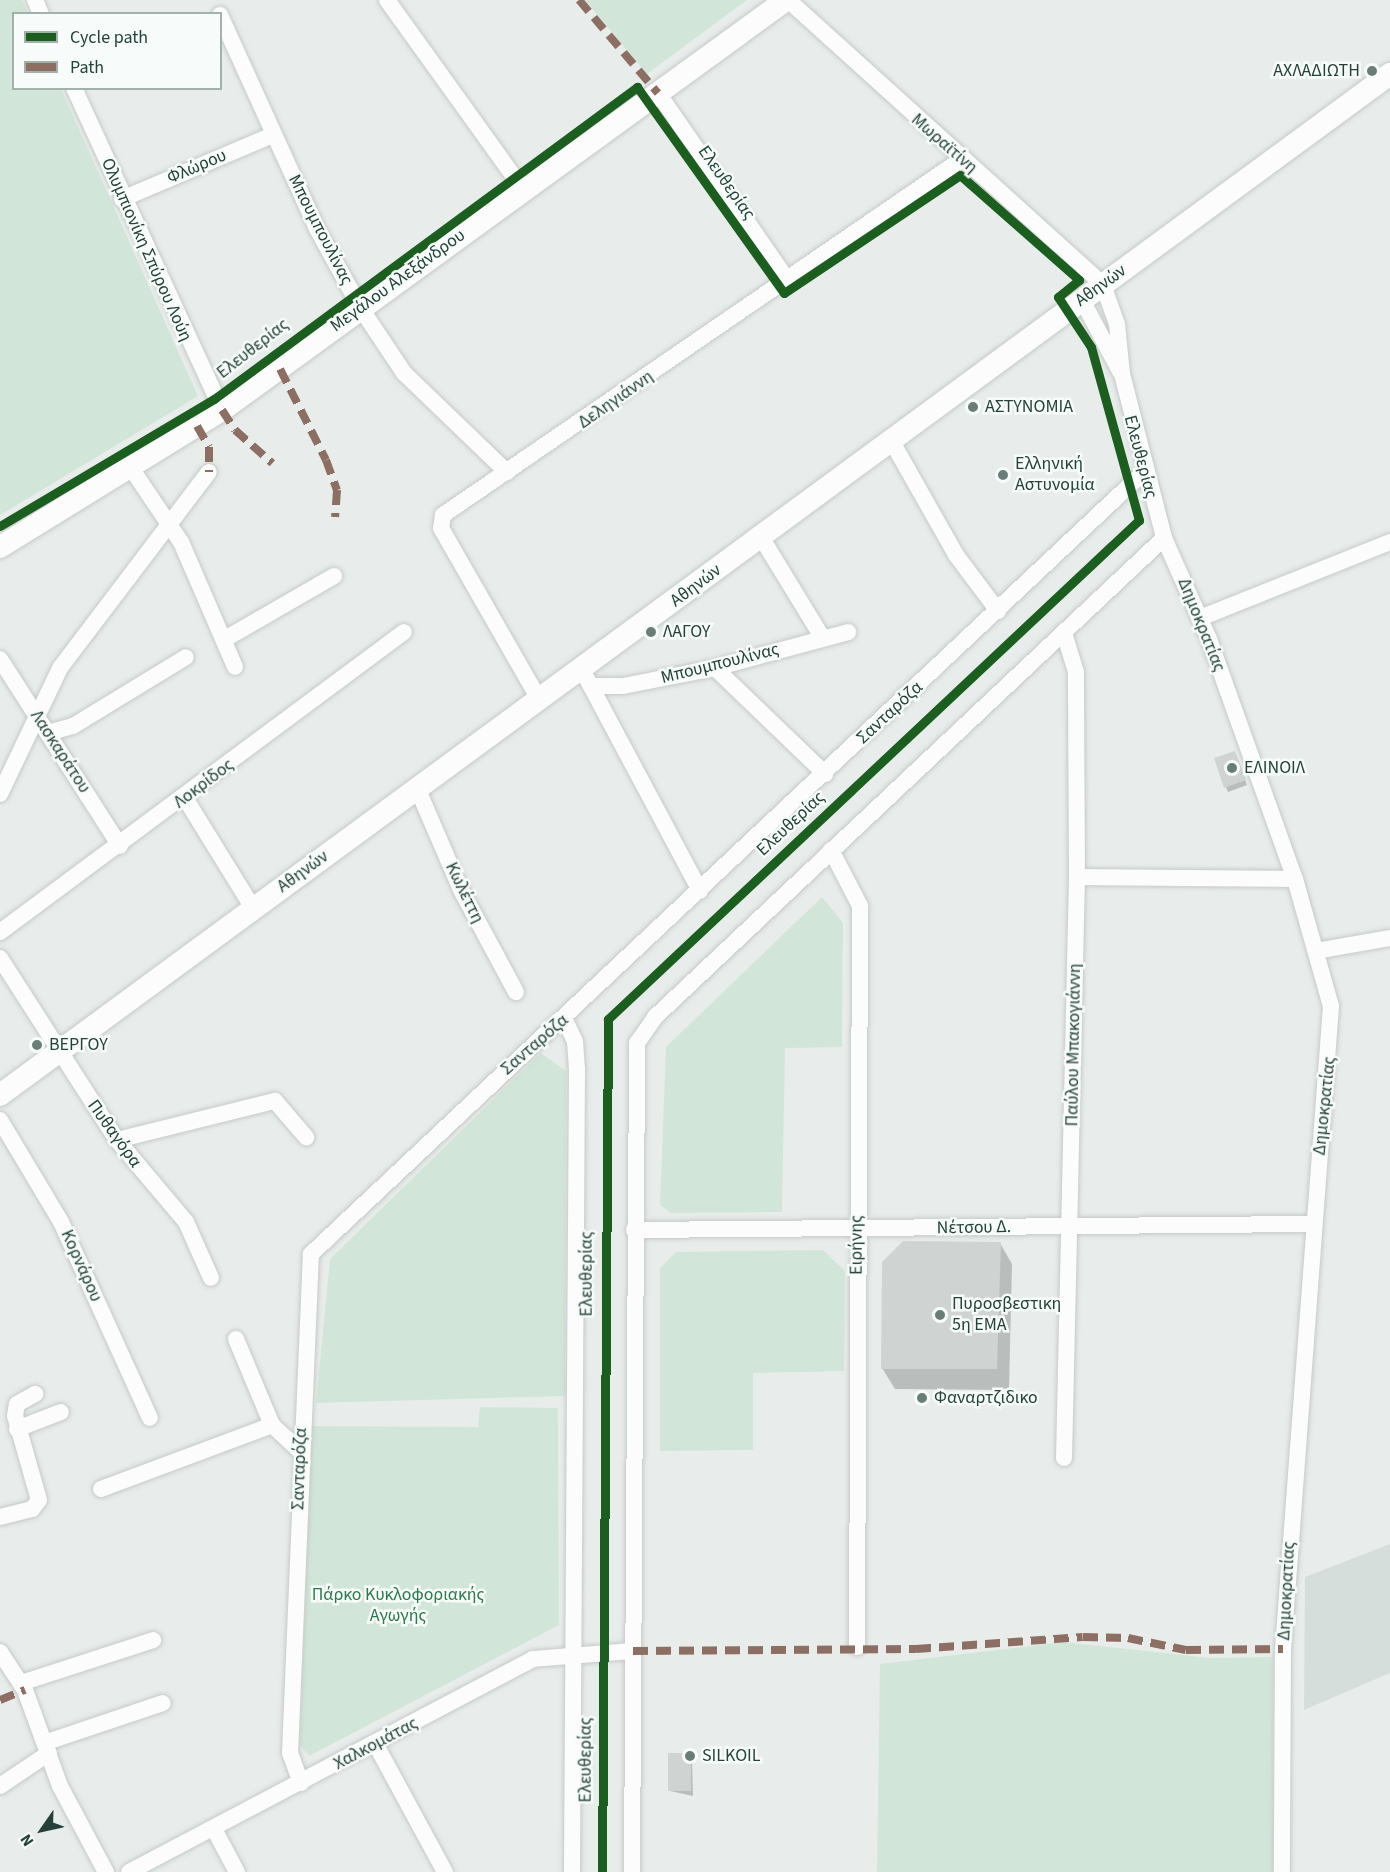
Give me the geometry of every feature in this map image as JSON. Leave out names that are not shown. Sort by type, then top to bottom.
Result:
[{"type":"main road","name":"Μεγάλου Αλεξάνδρου","points":[[0,547],[222,410],[360,307],[787,0]]},
{"type":"main road","name":"Αθηνών","points":[[0,1095],[253,908],[540,701],[586,678],[761,537],[1390,74]]},
{"type":"street","points":[[387,0],[524,190]]},
{"type":"street","name":"Μωραϊτίνη","points":[[787,0],[1103,285]]},
{"type":"street","name":"Μπουμπουλίνας","points":[[222,19],[273,135],[360,307],[404,373],[507,472]]},
{"type":"street","name":"Ολυμπιονίκη Σπύρου Λούη","points":[[75,90],[122,198],[222,410]]},
{"type":"street","points":[[658,93],[788,281]]},
{"type":"street","name":"Φλώρου","points":[[122,198],[273,135]]},
{"type":"street","name":"Δεληγιάννη","points":[[540,701],[441,528],[450,509],[788,281],[962,159]]},
{"type":"street","name":"Δημοκρατίας","points":[[1103,285],[1117,324],[1122,374],[1164,538],[1200,618],[1295,879],[1316,951],[1333,1022],[1314,1224],[1283,1649],[1282,1872]]},
{"type":"street","name":"Δημοκρατίας","points":[[1082,300],[1122,374]]},
{"type":"street","points":[[891,440],[956,555],[998,611]]},
{"type":"street","points":[[131,468],[169,522],[225,639],[235,667]]},
{"type":"street","name":"Σανταρόζα","points":[[301,1783],[290,1753],[300,1451],[311,1254],[565,1020],[1146,470]]},
{"type":"street","points":[[0,794],[35,713],[60,668],[208,472]]},
{"type":"street","points":[[761,537],[822,637]]},
{"type":"street","points":[[632,1872],[634,1230],[636,1055],[641,1033],[831,850],[1164,538]]},
{"type":"street","points":[[1200,618],[1390,542]]},
{"type":"street","points":[[225,639],[334,576]]},
{"type":"street","name":"Λοκρίδος","points":[[0,932],[185,798],[404,632]]},
{"type":"street","name":"Μπουμπουλίνας","points":[[586,678],[623,686],[715,668],[822,637],[848,632]]},
{"type":"street","name":"Παύλου Μπακογιάννη","points":[[1064,633],[1076,672],[1077,877],[1071,1227],[1064,1458]]},
{"type":"street","points":[[48,733],[74,726],[186,657]]},
{"type":"street","name":"Λασκαράτου","points":[[0,659],[120,846]]},
{"type":"street","points":[[715,668],[825,774]]},
{"type":"street","points":[[586,678],[700,891]]},
{"type":"street","name":"Κωλέττη","points":[[418,790],[461,890],[516,992]]},
{"type":"street","points":[[185,798],[253,908]]},
{"type":"street","name":"Ειρήνης","points":[[831,850],[860,906],[857,1647]]},
{"type":"street","points":[[1077,877],[1295,879]]},
{"type":"street","points":[[1316,951],[1390,938]]},
{"type":"street","name":"Πυθαγόρα","points":[[0,958],[57,1053],[117,1140],[177,1210],[211,1278]]},
{"type":"street","name":"Ελευθερίας","points":[[565,1020],[575,1041],[577,1068],[572,1872]]},
{"type":"street","points":[[117,1140],[275,1101],[306,1137]]},
{"type":"street","name":"Κορνάρου","points":[[0,1120],[62,1222],[150,1418]]},
{"type":"street","name":"Νέτσου Δ.","points":[[634,1230],[1314,1224]]},
{"type":"street","points":[[236,1339],[272,1425],[300,1451]]},
{"type":"street","points":[[0,1517],[32,1509],[40,1492],[11,1427],[17,1404],[35,1394]]},
{"type":"street","points":[[11,1427],[61,1412]]},
{"type":"street","points":[[101,1490],[272,1425]]},
{"type":"street","points":[[21,1683],[153,1640]]},
{"type":"street","name":"Χαλκομάτας","points":[[129,1872],[376,1744],[533,1659],[575,1653],[633,1651]]},
{"type":"street","points":[[0,1652],[21,1683],[48,1748],[106,1872]]},
{"type":"street","points":[[0,1786],[48,1748],[163,1703]]},
{"type":"street","points":[[376,1744],[445,1872]]},
{"type":"street","points":[[214,1829],[237,1872]]},
{"type":"shaded area","points":[[1390,1544],[1390,1673],[1304,1710],[1305,1577]]},
{"type":"green space","points":[[0,0],[22,0],[28,12],[12,12],[12,90],[61,90],[198,396],[0,515]]},
{"type":"green space","points":[[585,0],[747,0],[647,74]]},
{"type":"green space","points":[[822,897],[843,923],[842,1047],[785,1048],[782,1212],[671,1213],[660,1205],[666,1047]]},
{"type":"green space","points":[[541,1053],[566,1071],[565,1396],[316,1403],[330,1259]]},
{"type":"green space","points":[[823,1250],[845,1271],[844,1371],[753,1373],[753,1450],[660,1451],[660,1268],[676,1252]]},
{"type":"green space","name":"Πάρκο Κυκλοφοριακής Αγωγής","points":[[480,1407],[558,1408],[559,1625],[309,1756],[300,1745],[311,1426],[478,1427]]},
{"type":"green space","points":[[1063,1642],[1211,1658],[1273,1657],[1273,1872],[877,1872],[880,1664]]},
{"type":"building","points":[[1235,751],[1246,780],[1224,788],[1214,758]]},
{"type":"building","name":"Πυροσβεστικη 5η ΕΜΑ","points":[[903,1241],[1001,1242],[997,1369],[881,1369],[882,1262]]},
{"type":"building","points":[[668,1753],[691,1753],[691,1791],[668,1791]]},
{"type":"marked path","points":[[579,0],[658,93]]},
{"type":"marked path","points":[[280,369],[326,460],[337,490],[335,517]]},
{"type":"marked path","points":[[222,410],[235,430],[272,463]]},
{"type":"marked path","points":[[197,426],[209,447],[209,472]]},
{"type":"marked path","points":[[633,1651],[916,1649],[1083,1637],[1128,1638],[1186,1650],[1283,1649]]},
{"type":"marked path","points":[[0,1700],[25,1690]]},
{"type":"cycle path","points":[[0,526],[214,399],[637,87],[784,293],[960,175],[1079,280],[1058,297],[1091,347],[1139,520],[608,1019],[602,1872]]},
{"type":"place","name":"ΑΧΛΑΔΙΩΤΗ","points":[[1372,71]]},
{"type":"place","name":"ΑΣΤΥΝΟΜΙΑ","points":[[973,407]]},
{"type":"place","name":"Ελληνική Αστυνομία","points":[[1003,475]]},
{"type":"place","name":"ΛΑΓΟΥ","points":[[651,632]]},
{"type":"place","name":"ΕΛΙΝΟΙΛ","points":[[1232,768]]},
{"type":"place","name":"ΒΕΡΓΟΥ","points":[[37,1045]]},
{"type":"place","name":"Πυροσβεστικη 5η ΕΜΑ","points":[[940,1315]]},
{"type":"place","name":"Φαναρτζιδικο","points":[[922,1398]]},
{"type":"place","name":"SILKOIL","points":[[690,1756]]}]
